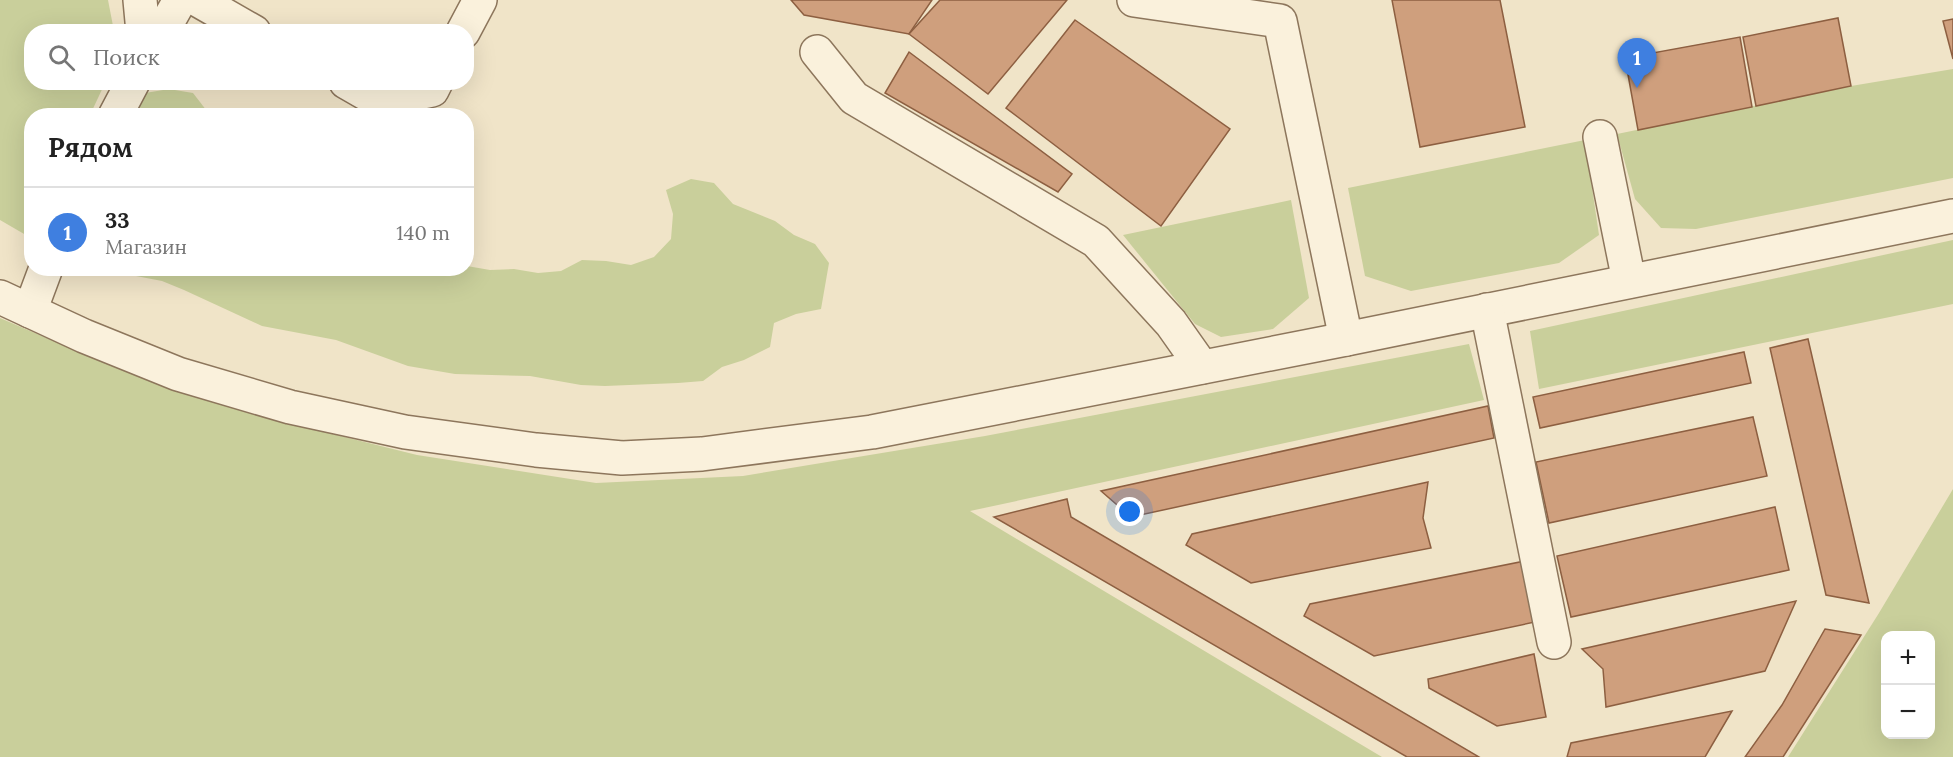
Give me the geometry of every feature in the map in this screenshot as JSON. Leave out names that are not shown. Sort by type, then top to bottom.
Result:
[{"type":"street","points":[[140,0],[142,24]]},
{"type":"street","points":[[166,24],[180,0]]},
{"type":"street","points":[[198,0],[240,24]]},
{"type":"street","points":[[467,24],[480,0]]},
{"type":"street","points":[[1134,0],[1280,21],[1346,339]]},
{"type":"street","points":[[817,52],[854,98],[1096,241],[1171,322],[1202,367]]},
{"type":"street","points":[[119,108],[130,90]]},
{"type":"street","points":[[360,90],[379,101],[432,90]]},
{"type":"street","points":[[1600,137],[1629,281]]},
{"type":"street","points":[[0,297],[84,336],[178,374],[290,407],[405,432],[536,450],[622,458],[702,454],[872,432],[1953,216]]},
{"type":"street","points":[[30,311],[43,276]]},
{"type":"street","points":[[1487,310],[1554,642]]},
{"type":"green space","points":[[0,0],[108,0],[113,24],[24,24],[24,90],[102,90],[93,108],[24,108],[24,234],[0,220]]},
{"type":"green space","points":[[1953,69],[1953,178],[1696,229],[1661,228],[1635,199],[1617,134],[1851,86]]},
{"type":"green space","points":[[175,90],[193,93],[205,108],[137,108],[145,93]]},
{"type":"green space","points":[[1585,140],[1599,235],[1559,263],[1411,291],[1365,276],[1348,188]]},
{"type":"green space","points":[[691,179],[714,183],[733,204],[775,221],[794,235],[815,244],[829,263],[821,309],[796,314],[774,323],[770,347],[744,360],[722,367],[703,381],[581,385],[530,376],[455,374],[408,366],[336,340],[262,326],[162,281],[136,276],[474,276],[474,267],[490,270],[514,269],[538,273],[561,271],[582,260],[631,265],[654,257],[671,239],[673,214],[666,190]]},
{"type":"green space","points":[[1291,200],[1309,298],[1273,329],[1221,337],[1195,324],[1123,235]]},
{"type":"green space","points":[[1953,240],[1953,304],[1539,389],[1530,331]]},
{"type":"green space","points":[[0,318],[100,361],[264,417],[417,455],[596,483],[743,476],[985,436],[1469,344],[1484,400],[970,511],[1382,757],[0,757]]},
{"type":"green space","points":[[1953,489],[1953,757],[1788,757],[1879,613]]},
{"type":"building","points":[[791,0],[932,0],[909,34],[804,15]]},
{"type":"building","points":[[940,0],[1067,0],[988,94],[909,34]]},
{"type":"building","points":[[1392,0],[1500,0],[1525,127],[1420,147]]},
{"type":"building","points":[[1838,18],[1851,86],[1756,106],[1743,37]]},
{"type":"building","points":[[1953,19],[1953,59],[1943,21]]},
{"type":"building","points":[[1075,20],[1230,129],[1161,226],[1006,108]]},
{"type":"building","points":[[1740,37],[1752,107],[1638,130],[1625,58]]},
{"type":"building","points":[[909,52],[1072,174],[1058,192],[885,93]]},
{"type":"building","points":[[1808,339],[1869,603],[1826,595],[1770,348]]},
{"type":"building","points":[[1744,352],[1751,383],[1540,428],[1533,397]]},
{"type":"building","points":[[1488,406],[1494,438],[1131,517],[1101,491]]},
{"type":"building","points":[[1753,417],[1767,476],[1549,523],[1536,462]]},
{"type":"building","points":[[1428,482],[1423,518],[1431,548],[1251,583],[1186,545],[1192,534]]},
{"type":"building","points":[[1067,499],[1071,517],[1479,757],[1407,757],[994,517]]},
{"type":"building","points":[[1775,507],[1789,570],[1571,617],[1557,556]]},
{"type":"building","points":[[1525,561],[1535,622],[1374,656],[1304,616],[1310,604]]},
{"type":"building","points":[[1796,601],[1765,671],[1606,707],[1603,669],[1582,649]]},
{"type":"building","points":[[1825,629],[1861,635],[1783,757],[1745,757],[1782,705]]},
{"type":"building","points":[[1534,654],[1546,717],[1497,726],[1429,688],[1428,679]]},
{"type":"building","points":[[1732,711],[1705,757],[1567,757],[1571,743]]},
{"type":"place","name":"33","points":[[1637,88]]}]
